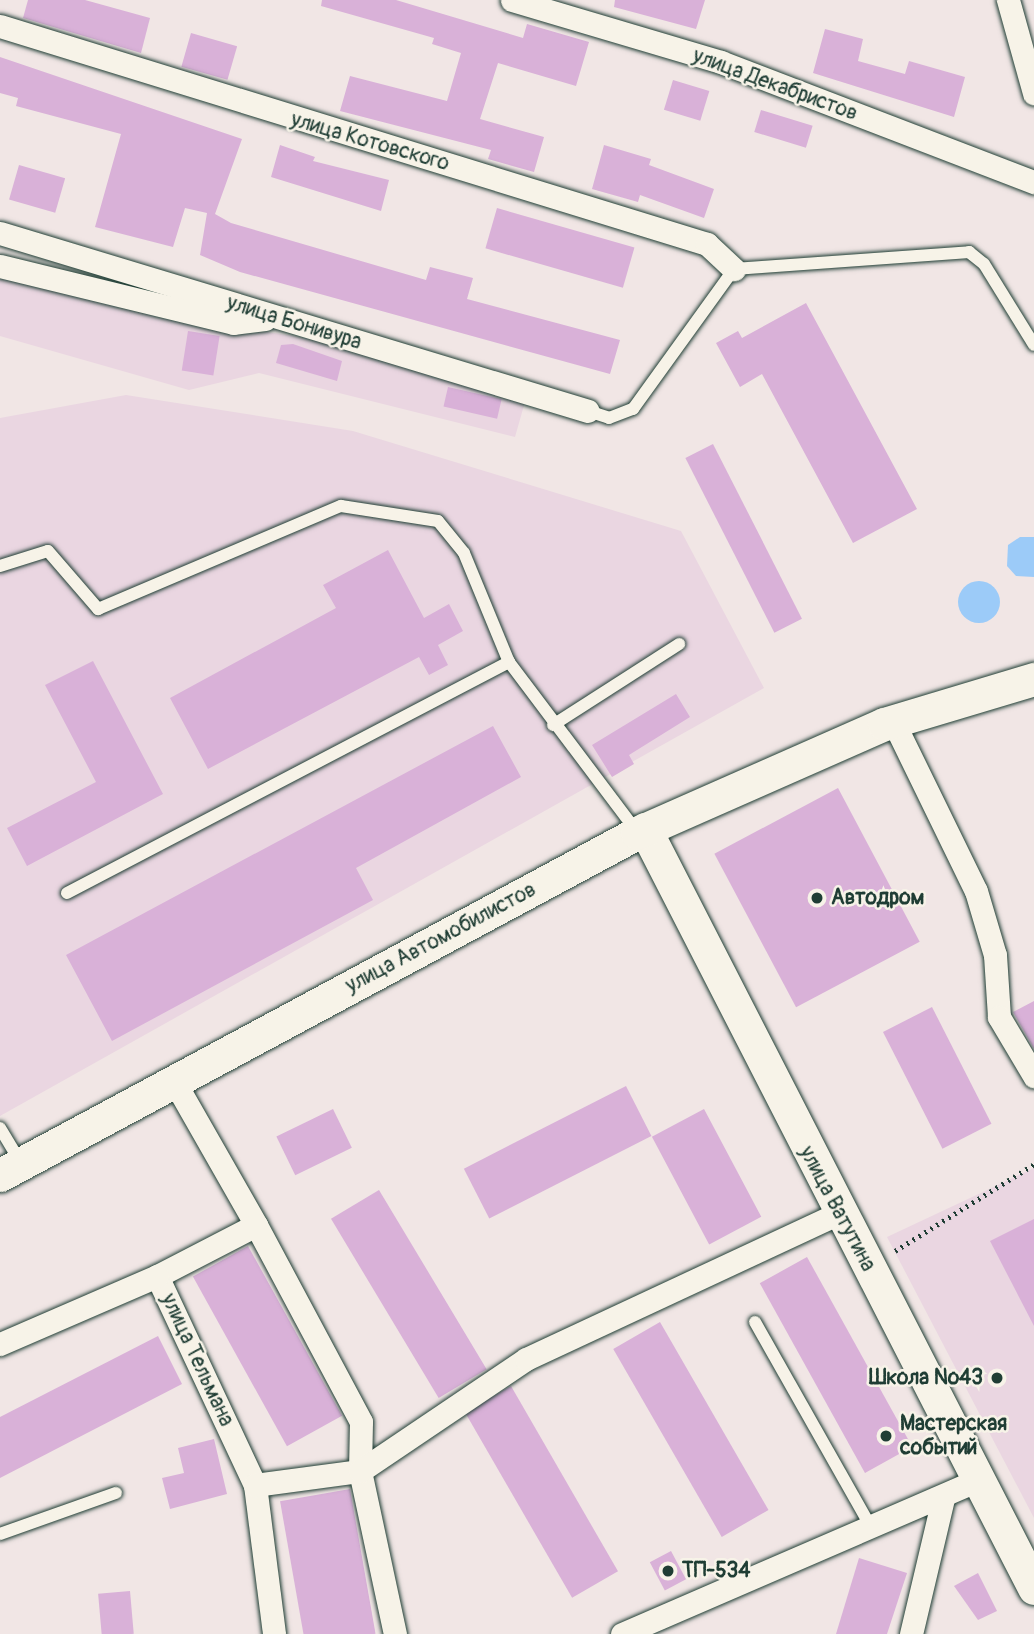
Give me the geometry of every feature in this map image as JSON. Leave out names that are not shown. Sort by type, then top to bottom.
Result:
[{"type":"street","name":"улица Декабристов","points":[[512,0],[720,62],[1034,182]]},
{"type":"street","points":[[1008,0],[1034,93]]},
{"type":"street","name":"улица Котовского","points":[[0,26],[694,240],[734,269]]},
{"type":"street","name":"улица Бонивура","points":[[0,233],[588,411]]},
{"type":"street","points":[[0,266],[233,323],[275,318]]},
{"type":"street","name":"улица Автомобилистов","points":[[10,1169],[641,831],[893,721],[1034,679]]},
{"type":"street","points":[[893,721],[976,891],[995,955],[999,1017],[1034,1076]]},
{"type":"street","name":"улица Ватутина","points":[[641,831],[1034,1588]]},
{"type":"street","points":[[174,1081],[256,1225],[361,1422],[360,1471],[395,1634]]},
{"type":"street","points":[[255,1485],[360,1471],[526,1359],[839,1213]]},
{"type":"street","name":"улица Тельмана","points":[[256,1225],[157,1276],[255,1485],[274,1634]]},
{"type":"street","points":[[1,1341],[157,1276]]},
{"type":"street","points":[[622,1634],[662,1625],[871,1527],[943,1499],[978,1480]]},
{"type":"street","points":[[911,1634],[943,1499]]},
{"type":"lane","points":[[588,411],[609,418],[633,409],[734,269],[968,252],[984,264],[1034,345]]},
{"type":"lane","points":[[0,566],[48,551],[98,609],[341,506],[438,521],[464,553],[509,662],[553,726],[641,831]]},
{"type":"lane","points":[[553,726],[679,644]]},
{"type":"lane","points":[[66,893],[509,662]]},
{"type":"lane","points":[[0,1128],[10,1169]]},
{"type":"lane","points":[[755,1322],[871,1527]]},
{"type":"lane","points":[[0,1534],[116,1493]]},
{"type":"path","points":[[867,1268],[1034,1164]]},
{"type":"shaded area","points":[[0,266],[208,323],[307,338],[525,402],[515,437],[259,373],[189,390],[0,336]]},
{"type":"shaded area","points":[[126,395],[353,431],[681,531],[764,688],[0,1116],[0,418]]},
{"type":"shaded area","name":"Школа №43","points":[[1034,1168],[1034,1518],[887,1237]]},
{"type":"water","points":[[1020,537],[1034,537],[1034,577],[1016,576],[1007,566],[1008,545]]},
{"type":"water","points":[[979,581],[994,587],[1000,602],[994,617],[979,623],[964,617],[958,602],[964,587]]},
{"type":"building","points":[[28,0],[85,0],[150,18],[141,53],[23,18]]},
{"type":"building","points":[[322,0],[396,0],[523,38],[527,24],[589,42],[576,86],[498,63],[480,119],[544,137],[534,172],[488,159],[491,150],[340,111],[350,76],[447,101],[461,53],[432,44],[434,38],[321,6]]},
{"type":"building","points":[[615,0],[705,0],[696,29],[614,7]]},
{"type":"building","points":[[825,29],[863,39],[858,61],[905,74],[909,61],[965,77],[954,117],[813,73]]},
{"type":"building","points":[[191,33],[237,46],[227,80],[181,67]]},
{"type":"building","points":[[0,57],[242,139],[215,214],[231,223],[426,280],[430,267],[473,278],[467,299],[620,340],[610,374],[240,272],[200,255],[207,213],[185,208],[173,247],[95,227],[121,134],[16,106],[18,98],[0,93]]},
{"type":"building","points":[[673,80],[709,91],[700,121],[664,110]]},
{"type":"building","points":[[761,110],[813,126],[806,148],[754,132]]},
{"type":"building","points":[[280,145],[315,157],[313,161],[389,180],[381,211],[271,177]]},
{"type":"building","points":[[604,145],[651,159],[649,165],[714,189],[704,218],[640,195],[638,202],[592,189]]},
{"type":"building","points":[[19,165],[65,178],[55,213],[9,200]]},
{"type":"building","points":[[497,208],[634,247],[623,288],[485,248]]},
{"type":"building","points":[[806,303],[917,509],[853,543],[762,374],[740,387],[716,343],[738,331],[742,338]]},
{"type":"building","points":[[188,331],[220,336],[213,376],[182,371]]},
{"type":"building","points":[[293,344],[342,361],[337,381],[276,363],[281,345]]},
{"type":"building","points":[[448,387],[502,399],[497,419],[444,406]]},
{"type":"building","points":[[713,444],[802,619],[774,633],[685,458]]},
{"type":"building","points":[[388,550],[424,618],[449,604],[463,631],[438,645],[448,665],[429,675],[419,657],[208,769],[170,698],[336,608],[323,585]]},
{"type":"building","points":[[93,661],[163,794],[27,866],[7,828],[96,782],[45,685]]},
{"type":"building","points":[[676,694],[690,717],[629,755],[634,764],[612,777],[592,745]]},
{"type":"building","points":[[493,726],[521,777],[356,868],[373,900],[112,1041],[66,955]]},
{"type":"building","name":"Автодром","points":[[838,788],[920,942],[796,1007],[714,854]]},
{"type":"building","points":[[1034,1001],[1034,1049],[1013,1012]]},
{"type":"building","points":[[932,1007],[991,1124],[942,1149],[883,1032]]},
{"type":"building","points":[[626,1086],[651,1136],[489,1219],[464,1169]]},
{"type":"building","points":[[333,1109],[352,1148],[295,1175],[276,1137]]},
{"type":"building","points":[[704,1109],[761,1217],[709,1244],[652,1137]]},
{"type":"building","points":[[379,1190],[487,1369],[439,1398],[331,1219]]},
{"type":"building","points":[[1034,1219],[1034,1326],[990,1241]]},
{"type":"building","points":[[248,1246],[342,1416],[287,1446],[193,1277]]},
{"type":"building","points":[[807,1257],[912,1447],[865,1473],[760,1283]]},
{"type":"building","points":[[660,1322],[769,1510],[722,1537],[613,1349]]},
{"type":"building","points":[[158,1336],[182,1384],[0,1478],[0,1417]]},
{"type":"building","points":[[511,1386],[618,1571],[572,1598],[465,1412]]},
{"type":"building","points":[[214,1439],[227,1494],[170,1509],[162,1478],[184,1473],[178,1448]]},
{"type":"building","points":[[350,1489],[376,1634],[303,1634],[280,1501]]},
{"type":"building","name":"ТП-534","points":[[671,1551],[686,1579],[665,1591],[650,1562]]},
{"type":"building","points":[[859,1558],[907,1573],[887,1634],[836,1634]]},
{"type":"building","points":[[978,1573],[997,1611],[978,1620],[954,1586]]},
{"type":"building","points":[[130,1591],[134,1634],[102,1634],[98,1594]]},
{"type":"place","name":"Автодром","points":[[817,898]]},
{"type":"place","name":"Школа №43","points":[[997,1378]]},
{"type":"place","name":"Мастерская событий","points":[[886,1436]]},
{"type":"place","name":"ТП-534","points":[[668,1571]]}]
